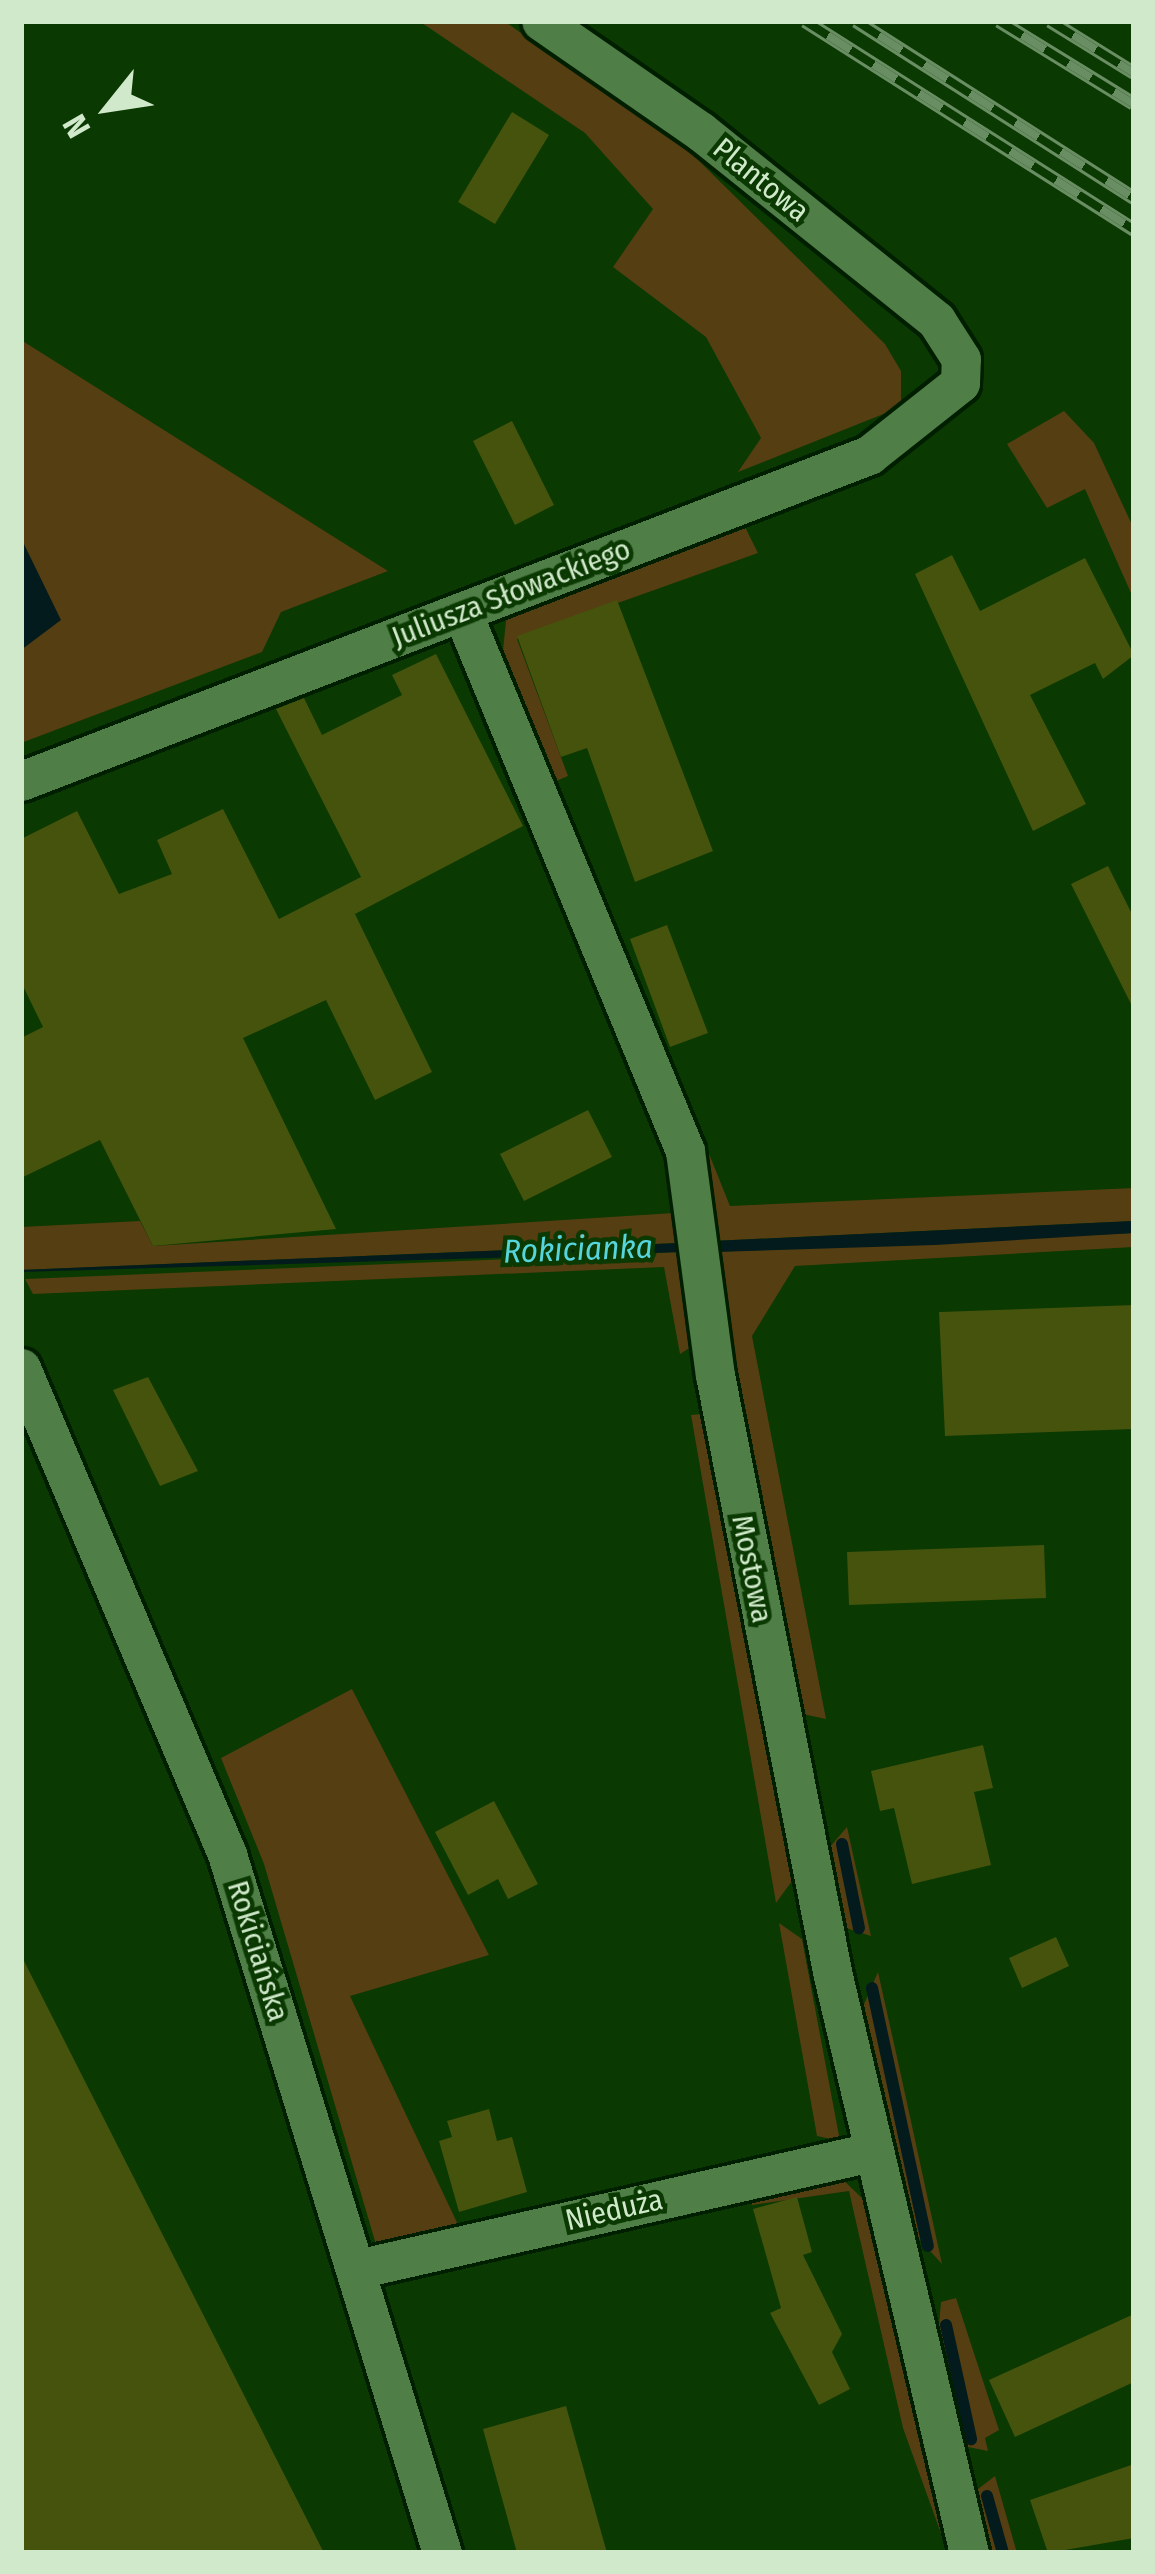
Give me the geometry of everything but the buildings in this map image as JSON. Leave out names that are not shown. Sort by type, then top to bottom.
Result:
[{"type":"street","name":"Plantowa","points":[[541,21],[936,320],[961,359]]},
{"type":"street","name":"Juliusza Słowackiego","points":[[21,781],[869,455],[932,415],[959,383],[961,359]]},
{"type":"street","name":"Mostowa","points":[[462,612],[659,1072],[697,1242],[872,2152],[969,2553]]},
{"type":"street","name":"Rokiciańska","points":[[21,1368],[227,1854],[442,2553]]},
{"type":"street","name":"Nieduża","points":[[357,2269],[872,2152]]},
{"type":"shaded area","points":[[419,21],[504,21],[692,154],[885,344],[901,371],[901,407],[738,472],[761,438],[706,337],[613,267],[653,209],[585,133]]},
{"type":"shaded area","points":[[21,340],[388,571],[281,612],[262,652],[21,743]]},
{"type":"shaded area","points":[[1064,411],[1094,443],[1134,529],[1134,600],[1085,489],[1047,508],[1007,444]]},
{"type":"shaded area","points":[[770,506],[779,511],[744,525],[758,553],[517,639],[568,776],[549,784],[503,650],[506,621],[521,603]]},
{"type":"shaded area","points":[[687,1099],[730,1206],[1134,1188],[1134,1221],[713,1241]]},
{"type":"shaded area","points":[[674,1213],[680,1243],[21,1270],[21,1227],[140,1221],[153,1246]]},
{"type":"shaded area","points":[[1134,1233],[1134,1247],[795,1266],[752,1336],[826,1719],[798,1713],[714,1252]]},
{"type":"shaded area","points":[[681,1252],[691,1347],[680,1354],[664,1267],[33,1294],[25,1279]]},
{"type":"shaded area","points":[[703,1414],[781,1802],[792,1881],[776,1903],[691,1415]]},
{"type":"shaded area","points":[[352,1689],[489,1955],[350,1996],[461,2231],[377,2248],[264,1864],[221,1758]]},
{"type":"shaded area","points":[[847,1827],[871,1936],[846,1928],[829,1848]]},
{"type":"shaded area","points":[[779,1923],[802,1939],[840,2141],[817,2136]]},
{"type":"shaded area","points":[[878,1972],[942,2264],[907,2226],[862,2009]]},
{"type":"shaded area","points":[[837,2174],[864,2200],[948,2553],[903,2428],[849,2191],[752,2205],[749,2192]]},
{"type":"shaded area","points":[[956,2298],[999,2430],[985,2438],[988,2451],[963,2446],[937,2348],[941,2302]]},
{"type":"shaded area","points":[[995,2476],[1017,2553],[989,2553],[974,2492]]},
{"type":"water","points":[[21,538],[61,620],[21,650]]},
{"type":"water","points":[[1134,1221],[1134,1233],[935,1245],[714,1252],[713,1241]]},
{"type":"water","name":"Rokicianka","points":[[680,1243],[681,1252],[21,1272],[21,1270]]},
{"type":"waterway","points":[[842,1844],[859,1928]]},
{"type":"waterway","points":[[872,1988],[928,2246]]},
{"type":"waterway","points":[[946,2325],[971,2439]]},
{"type":"waterway","points":[[987,2496],[1003,2553]]},
{"type":"railway","points":[[805,21],[1134,230]]},
{"type":"railway","points":[[856,21],[1134,198]]},
{"type":"railway","points":[[999,21],[1134,104]]},
{"type":"railway","points":[[1050,21],[1134,73]]}]
